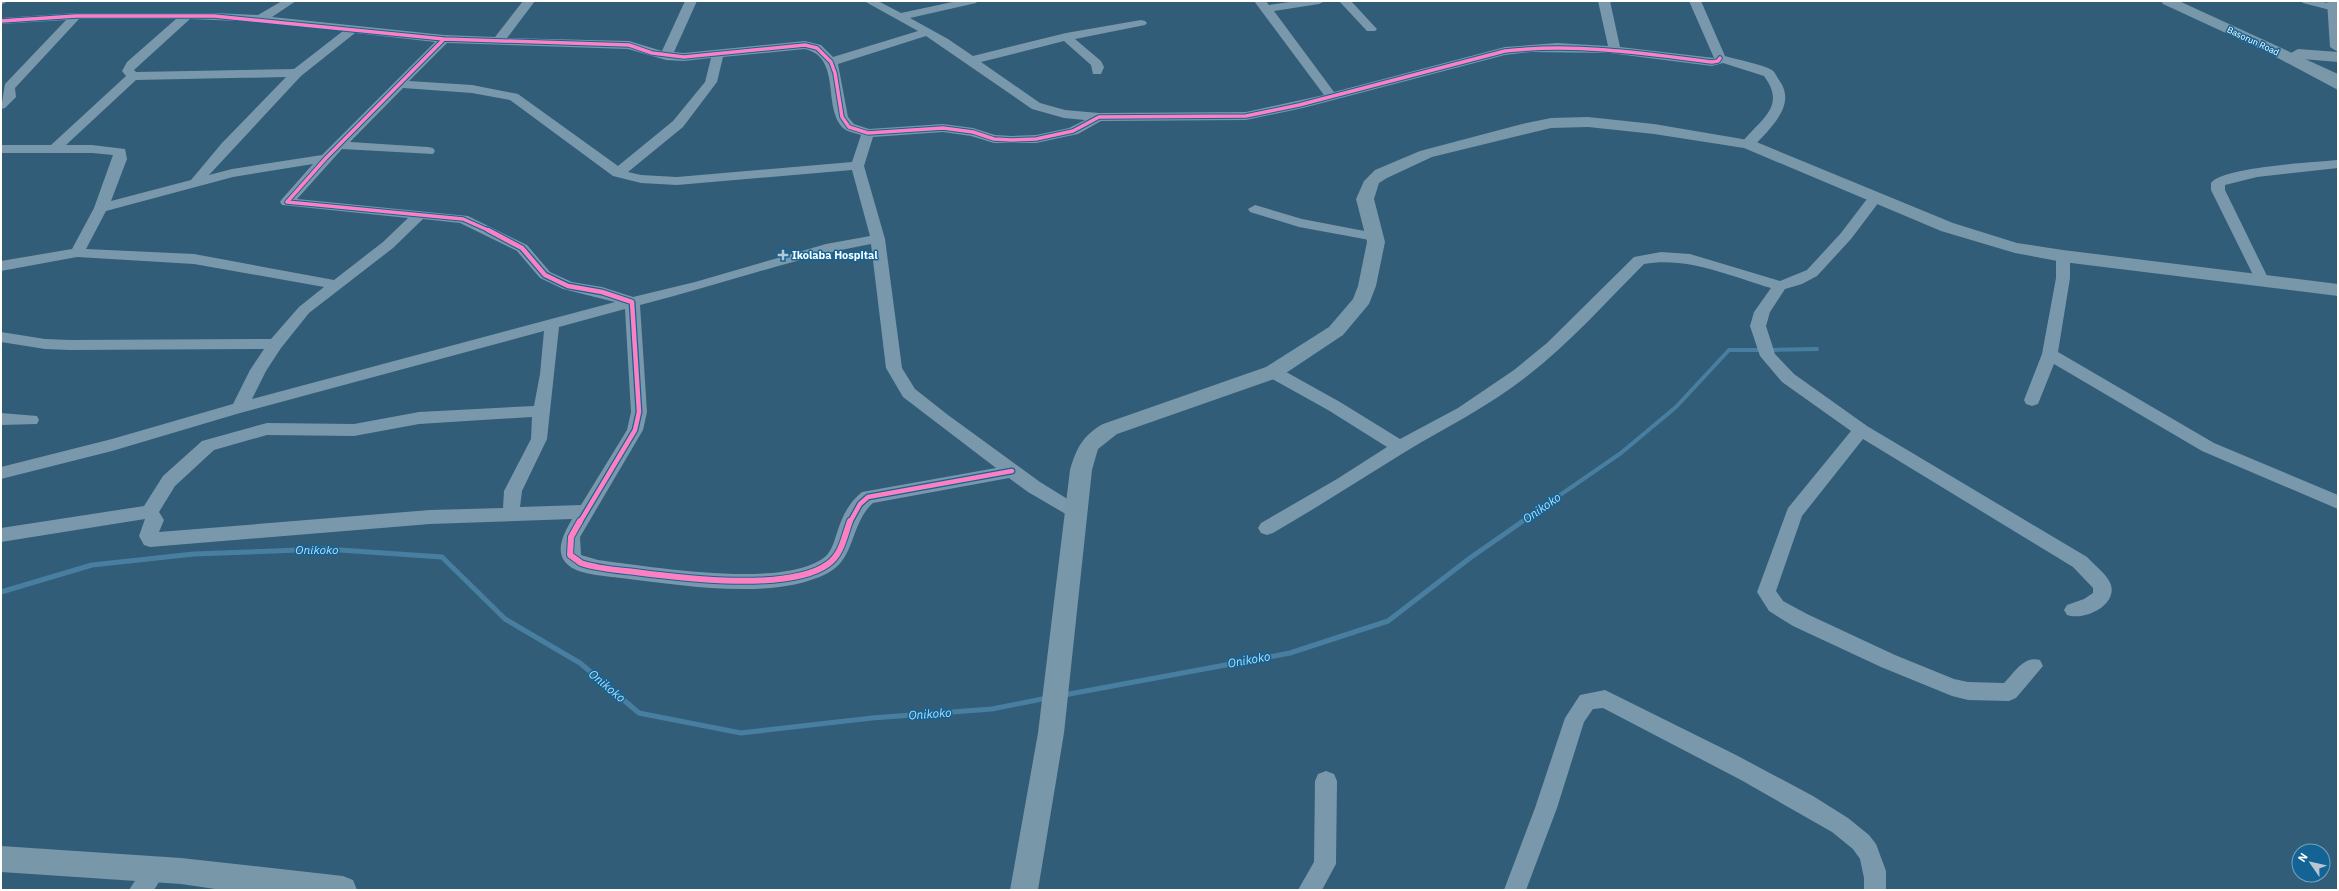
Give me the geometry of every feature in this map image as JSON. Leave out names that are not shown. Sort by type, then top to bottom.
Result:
[{"type":"highway","points":[[2334,5],[2338,47]]},
{"type":"highway","points":[[2281,54],[2338,85]]},
{"type":"highway","points":[[2298,54],[2338,57]]},
{"type":"main road","name":"Basorun Road","points":[[2168,1],[2338,80]]},
{"type":"main road","name":"Basorun Road","points":[[2185,1],[2338,72]]},
{"type":"main road","points":[[1024,890],[1038,819],[1055,713],[1081,470],[1086,449],[1096,437],[1110,429],[1273,372],[1323,341],[1348,318],[1362,300],[1367,286],[1374,255],[1375,236],[1365,199],[1372,181],[1381,174],[1407,161],[1426,154],[1528,127],[1559,122],[1588,122],[1654,129],[1748,144],[1875,198],[1981,239],[2015,248],[2063,256],[2338,290]]},
{"type":"main road","points":[[1,858],[148,880],[343,890]]},
{"type":"street","points":[[260,19],[290,1]]},
{"type":"street","points":[[499,40],[529,1]]},
{"type":"street","points":[[666,56],[691,1]]},
{"type":"street","points":[[870,1],[928,32],[973,60],[1036,106],[1064,114],[1099,117],[1246,116],[1331,96],[1505,51],[1551,46],[1615,51],[1712,62],[1718,61],[1720,58]]},
{"type":"street","points":[[899,17],[972,1]]},
{"type":"street","points":[[1263,5],[1319,1]]},
{"type":"street","points":[[1345,1],[1371,29]]},
{"type":"street","points":[[1604,1],[1615,51]]},
{"type":"street","points":[[1695,1],[1720,58],[1768,73],[1778,87],[1781,98],[1778,109],[1748,144]]},
{"type":"street","points":[[2307,1],[2334,5]]},
{"type":"street","points":[[1263,5],[1331,96]]},
{"type":"street","points":[[1,20],[76,16],[260,19],[444,39],[628,45],[666,56],[684,57],[805,44],[817,48],[831,62],[835,73],[842,117],[849,126],[868,133],[943,128],[973,132],[994,139],[1036,139],[1073,132],[1099,117]]},
{"type":"street","points":[[1,105],[10,97],[9,87],[76,16]]},
{"type":"street","points":[[133,76],[128,71],[131,65],[186,17]]},
{"type":"street","points":[[973,60],[1066,37],[1141,23]]},
{"type":"street","points":[[197,181],[227,146],[297,73],[353,29]]},
{"type":"street","points":[[831,62],[928,32]]},
{"type":"street","points":[[1066,37],[1097,64],[1097,71]]},
{"type":"street","points":[[444,39],[341,145],[326,158],[287,202],[463,219],[480,226],[522,248],[545,275],[568,286],[602,292],[632,302]]},
{"type":"street","points":[[618,173],[678,124],[711,82],[718,54]]},
{"type":"street","points":[[54,149],[133,76],[297,73]]},
{"type":"street","points":[[401,84],[499,92],[514,97],[618,173],[642,178],[677,181],[857,166]]},
{"type":"street","points":[[868,133],[857,166],[878,239],[894,368],[909,393],[975,446],[1012,472],[1076,513]]},
{"type":"street","points":[[341,145],[428,151]]},
{"type":"street","points":[[1,149],[106,149],[120,152],[120,158],[101,208],[77,253]]},
{"type":"street","points":[[101,208],[197,181],[282,164],[326,158]]},
{"type":"street","points":[[2262,280],[2218,190],[2218,183],[2223,179],[2338,164]]},
{"type":"street","points":[[1267,528],[1343,484],[1400,447],[1464,412],[1525,369],[1553,347],[1639,260],[1661,256],[1690,259],[1780,286],[1797,281],[1812,273],[1846,236],[1875,198]]},
{"type":"street","points":[[1255,209],[1299,223],[1375,236]]},
{"type":"street","points":[[239,408],[258,370],[275,344],[304,310],[388,245],[420,214]]},
{"type":"street","points":[[1,473],[92,451],[239,408],[552,323],[698,286],[831,247],[878,239]]},
{"type":"street","points":[[1,266],[77,253],[194,259],[337,285]]},
{"type":"street","points":[[2032,400],[2050,354],[2063,278],[2063,256]]},
{"type":"street","points":[[1780,286],[1762,312],[1758,326],[1768,356],[1788,378],[1861,430],[2080,562],[2102,586],[2102,596],[2091,604],[2074,610]]},
{"type":"street","points":[[632,302],[639,412],[635,430],[571,537],[570,555],[574,561],[591,566],[665,576],[737,581],[777,579],[817,570],[832,562],[836,557],[851,514],[858,504],[868,497],[1012,472]]},
{"type":"street","points":[[511,514],[513,491],[539,439],[541,411],[548,374],[552,323]]},
{"type":"street","points":[[1,337],[45,344],[70,345],[275,344]]},
{"type":"street","points":[[2050,354],[2163,422],[2208,447],[2338,502]]},
{"type":"street","points":[[1273,372],[1334,406],[1400,447]]},
{"type":"street","points":[[1,535],[150,512],[169,481],[208,445],[267,429],[354,430],[419,418],[541,411]]},
{"type":"street","points":[[1,419],[31,420]]},
{"type":"street","points":[[1861,430],[1794,513],[1766,592],[1776,606],[1800,620],[1888,661],[1952,687],[1968,691],[2009,692],[2033,666]]},
{"type":"street","points":[[150,512],[155,520],[148,536],[150,540],[430,517],[586,512]]},
{"type":"street","points":[[1515,890],[1546,808],[1575,718],[1587,701],[1605,699],[1707,750],[1824,814],[1862,843],[1872,862],[1876,883],[1874,890]]},
{"type":"street","points":[[1309,890],[1325,864],[1326,781]]},
{"type":"waterway","name":"Onikoko","points":[[1769,350],[1817,349]]},
{"type":"waterway","name":"Onikoko","points":[[1521,522],[1621,453],[1676,407],[1729,350],[1763,350]]},
{"type":"waterway","name":"Onikoko","points":[[1064,695],[1290,653],[1388,621],[1470,558],[1523,521]]},
{"type":"waterway","name":"Onikoko","points":[[1,592],[92,565],[194,554],[325,549],[442,557],[505,619],[580,663],[639,713],[741,733],[872,718],[992,709],[1047,698]]},
{"type":"cycle path","points":[[1,21],[76,16],[214,16],[260,19],[444,39],[629,45],[652,53],[684,57],[805,45],[817,48],[831,62],[835,73],[842,117],[849,127],[868,133],[943,128],[973,132],[994,139],[1012,140],[1036,139],[1073,131],[1099,117],[1246,116],[1299,105],[1505,51],[1557,47],[1609,49],[1712,62],[1718,61],[1720,58]]},
{"type":"cycle path","points":[[444,39],[326,158],[287,202],[463,219],[495,233],[522,248],[545,275],[568,286],[602,292],[632,302],[639,412],[635,430],[571,537],[570,555],[574,560],[586,565],[679,578],[738,581],[796,576],[818,570],[834,559],[843,542],[854,513],[860,504],[868,497],[1012,471]]},
{"type":"place","name":"Ikolaba Hospital","points":[[783,255]]}]
